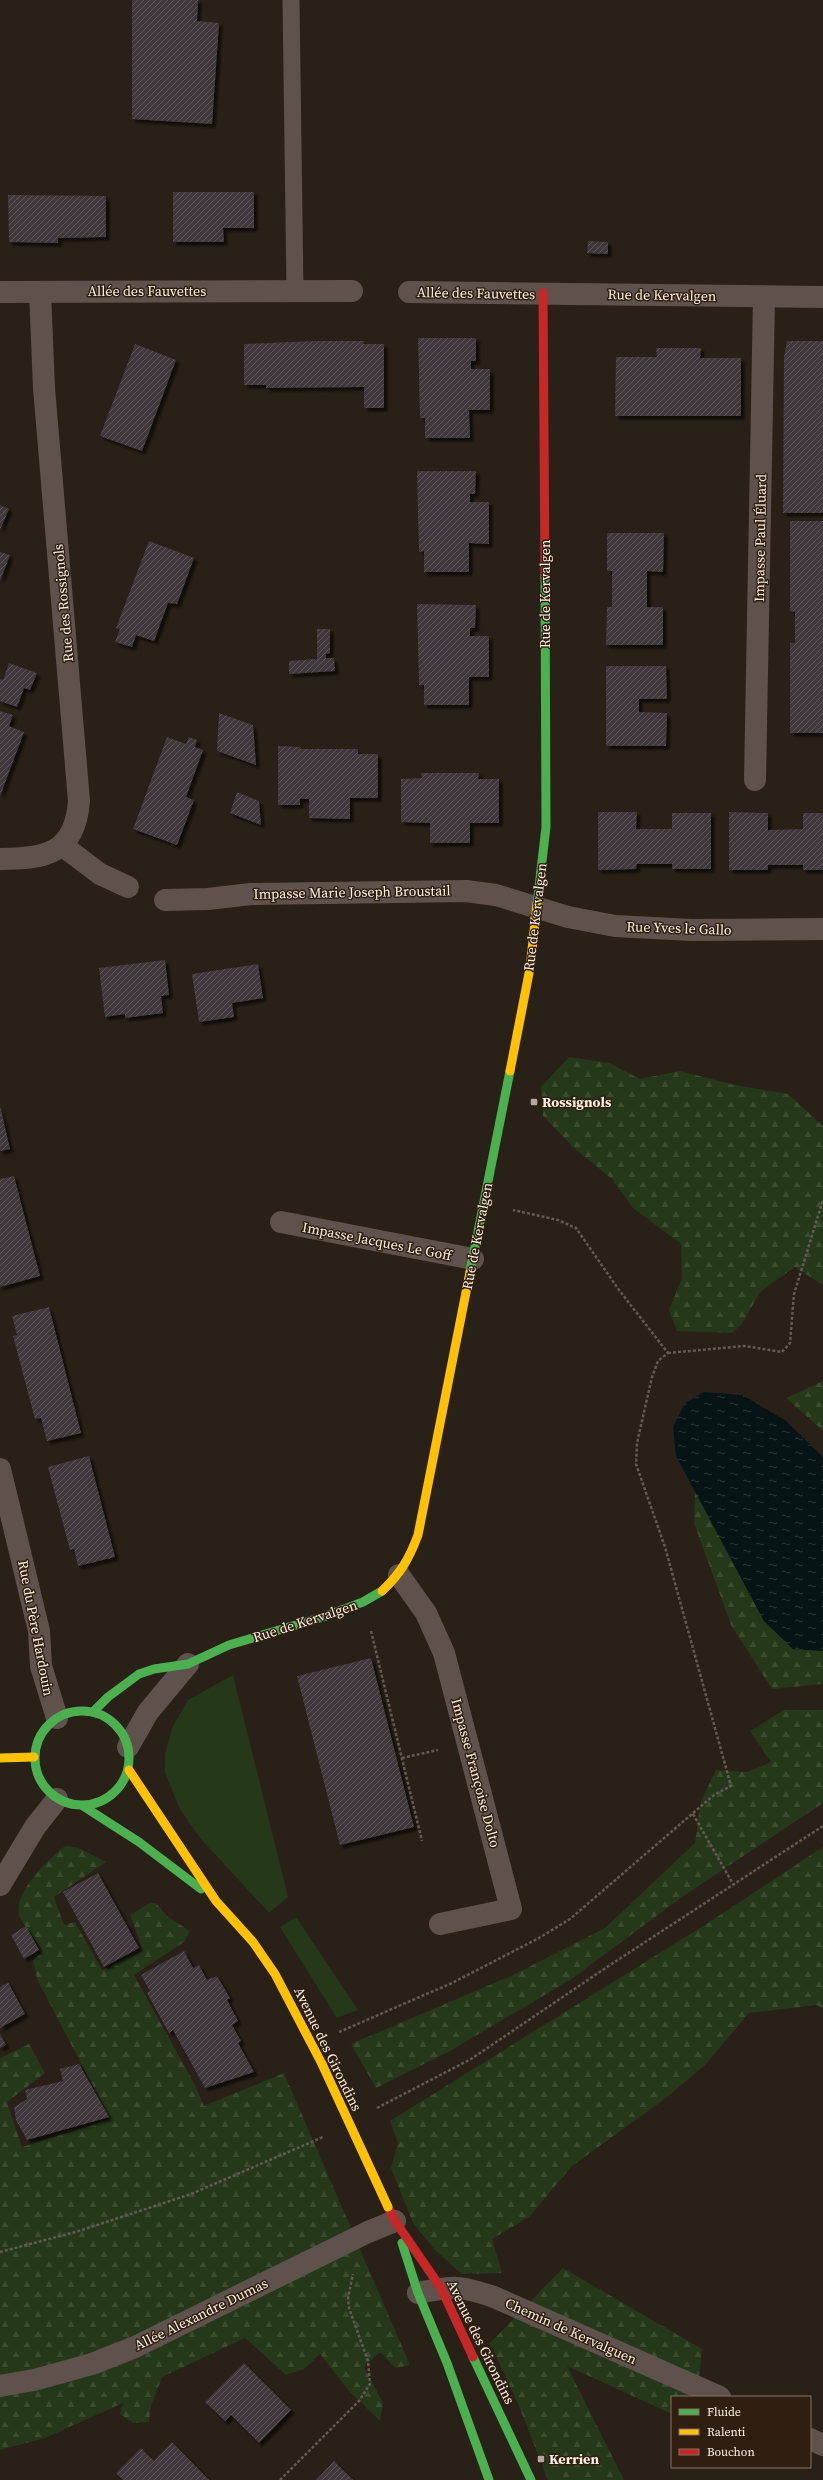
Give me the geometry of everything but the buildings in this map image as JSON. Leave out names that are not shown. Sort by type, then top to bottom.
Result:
[{"type":"street","name":"Allée des Fauvettes","points":[[0,292],[352,291]]},
{"type":"street","name":"Rue des Rossignols","points":[[40,292],[51,473],[78,775],[78,812],[62,846]]},
{"type":"street","name":"Allée des Fauvettes","points":[[408,292],[543,293]]},
{"type":"street","name":"Rue de Kervalgen","points":[[93,1712],[108,1697],[139,1674],[154,1669],[188,1664],[230,1645],[322,1617],[363,1602],[380,1593],[399,1576],[412,1554],[423,1519],[530,968],[546,827],[543,293],[823,297]]},
{"type":"street","name":"Impasse Paul Éluard","points":[[755,780],[764,297]]},
{"type":"street","points":[[0,859],[41,857],[62,846],[100,874],[128,887]]},
{"type":"street","name":"Impasse Marie Joseph Broustail","points":[[165,900],[208,899],[251,894],[466,891],[496,895],[537,907]]},
{"type":"street","name":"Rue Yves le Gallo","points":[[537,907],[594,923],[652,929],[823,929]]},
{"type":"street","name":"Impasse Jacques Le Goff","points":[[281,1222],[473,1259]]},
{"type":"street","name":"Rue du Père Hardouin","points":[[0,1469],[39,1630],[42,1655],[41,1666],[57,1718]]},
{"type":"street","name":"Impasse Françoise Dolto","points":[[399,1576],[426,1613],[436,1631],[444,1653],[511,1909],[440,1924]]},
{"type":"street","name":"Rue de Kervalgen","points":[[128,1747],[148,1712],[188,1664]]},
{"type":"street","points":[[93,1712],[106,1717],[116,1725],[124,1735],[128,1747],[128,1770],[116,1791],[95,1804],[83,1806],[69,1804],[57,1799],[40,1781],[34,1757],[37,1741],[45,1728],[57,1718],[68,1713],[93,1712]]},
{"type":"street","points":[[0,1758],[34,1757]]},
{"type":"street","name":"Avenue des Girondins","points":[[128,1770],[216,1901],[253,1942],[275,1974],[322,2064],[392,2214],[418,2293],[446,2363],[489,2480]]},
{"type":"street","points":[[0,1885],[35,1827],[57,1799]]},
{"type":"street","name":"Avenue des Girondins","points":[[83,1806],[139,1842],[216,1901]]},
{"type":"street","name":"Avenue des Girondins","points":[[392,2214],[441,2288],[531,2480]]},
{"type":"street","name":"Allée Alexandre Dumas","points":[[0,2386],[34,2380],[92,2364],[135,2347],[368,2232],[392,2214]]},
{"type":"street","name":"Chemin de Kervalguen","points":[[418,2293],[456,2286],[468,2288],[718,2396]]},
{"type":"street","points":[[811,2439],[823,2445]]},
{"type":"lane","points":[[291,0],[295,291]]},
{"type":"path","points":[[733,1884],[693,1814],[714,1795],[730,1786],[665,1547],[636,1464],[637,1443],[652,1377],[658,1362],[668,1353],[744,1346],[782,1352],[790,1342],[794,1294],[823,1200]]},
{"type":"path","points":[[484,1203],[558,1220],[576,1228],[619,1290],[668,1353]]},
{"type":"path","points":[[363,1602],[422,1841]]},
{"type":"path","points":[[402,1758],[467,1743]]},
{"type":"path","points":[[372,2111],[471,2059],[733,1884],[823,1826]]},
{"type":"path","points":[[0,2252],[79,2231],[191,2194],[330,2133]]},
{"type":"path","points":[[280,2480],[359,2401],[370,2384],[368,2361],[349,2308],[348,2298],[356,2264],[368,2232]]},
{"type":"green space","points":[[569,1057],[609,1063],[640,1079],[680,1071],[735,1085],[788,1094],[823,1126],[823,1285],[795,1267],[760,1292],[742,1324],[732,1333],[677,1331],[669,1310],[682,1278],[681,1244],[633,1208],[612,1179],[574,1148],[543,1116],[541,1087]]},
{"type":"green space","points":[[823,1381],[823,1431],[786,1398]]},
{"type":"green space","points":[[695,1491],[764,1621],[793,1649],[823,1651],[823,1684],[772,1689],[731,1625],[694,1523]]},
{"type":"green space","points":[[233,1675],[288,1897],[269,1913],[200,1838],[180,1809],[165,1773],[165,1754],[172,1728],[188,1700]]},
{"type":"green space","points":[[784,1710],[823,1710],[823,1803],[685,1895],[570,1980],[450,2051],[376,2088],[351,2044],[513,1975],[605,1928],[695,1843],[701,1801],[716,1770],[748,1772],[771,1762],[750,1731]]},
{"type":"green space","points":[[65,1846],[79,1848],[106,1862],[54,1897],[64,1925],[75,1922],[102,1970],[143,1950],[130,1915],[150,1903],[156,1903],[167,1916],[190,1931],[184,1942],[134,1975],[195,2085],[204,2106],[284,2073],[410,2365],[395,2368],[380,2352],[364,2367],[383,2403],[380,2421],[349,2391],[320,2354],[304,2369],[286,2375],[245,2338],[162,2377],[151,2406],[149,2422],[134,2423],[120,2414],[123,2403],[45,2438],[0,2450],[0,2058],[29,2044],[45,2073],[7,2102],[22,2147],[110,2119],[37,1979],[33,1960],[43,1951],[19,1915],[19,1906],[27,1886],[42,1867]]},
{"type":"green space","points":[[823,1847],[823,2008],[816,2005],[749,2013],[705,2065],[666,2098],[572,2166],[529,2217],[492,2239],[502,2273],[462,2274],[435,2250],[413,2223],[391,2168],[398,2143],[390,2121],[708,1923]]},
{"type":"green space","points":[[296,1917],[358,2010],[337,2018],[280,1927]]},
{"type":"green space","points":[[563,2268],[702,2349],[697,2396],[671,2396],[671,2414],[567,2366],[624,2480],[548,2480],[519,2406],[490,2343]]},
{"type":"water","points":[[704,1392],[742,1395],[785,1420],[823,1457],[823,1651],[793,1649],[764,1621],[676,1456],[673,1427],[685,1403]]},
{"type":"traffic: fast","points":[[537,904],[546,827],[545,575]]},
{"type":"traffic: fast","points":[[470,1272],[510,1071]]},
{"type":"traffic: fast","points":[[93,1712],[108,1697],[139,1674],[154,1669],[188,1664],[229,1645],[323,1617],[363,1602],[382,1591]]},
{"type":"traffic: fast","points":[[73,1711],[91,1711],[100,1714],[116,1724],[126,1740],[129,1749],[129,1758],[129,1767],[126,1776],[116,1792],[100,1802],[91,1805],[73,1805],[64,1802],[48,1792],[38,1776],[35,1767],[35,1749],[38,1740],[48,1724],[64,1714],[73,1711]]},
{"type":"traffic: fast","points":[[83,1806],[139,1842],[201,1889]]},
{"type":"traffic: fast","points":[[402,2243],[418,2293],[447,2363],[489,2480]]},
{"type":"traffic: fast","points":[[473,2357],[531,2480]]},
{"type":"traffic: slow","points":[[510,1071],[530,968],[537,904]]},
{"type":"traffic: slow","points":[[382,1591],[404,1565],[418,1535],[470,1272]]},
{"type":"traffic: slow","points":[[0,1758],[34,1757]]},
{"type":"traffic: slow","points":[[129,1770],[216,1901],[253,1942],[275,1974],[322,2064]]},
{"type":"traffic: slow","points":[[322,2064],[388,2207]]},
{"type":"traffic: jam","points":[[543,293],[545,575]]},
{"type":"traffic: jam","points":[[388,2207],[395,2221],[441,2288],[473,2357]]},
{"type":"place","name":"Rossignols","points":[[534,1102]]},
{"type":"place","name":"Kerrien","points":[[541,2459]]}]
